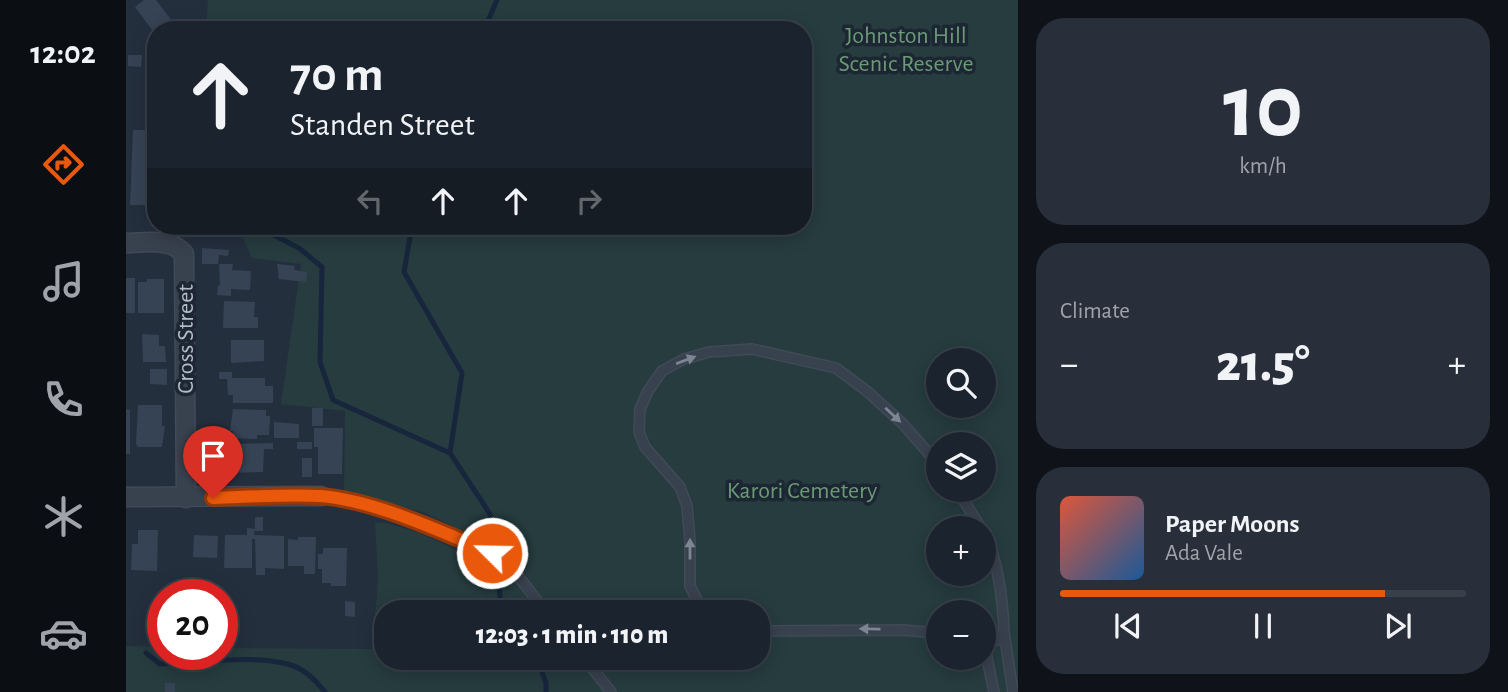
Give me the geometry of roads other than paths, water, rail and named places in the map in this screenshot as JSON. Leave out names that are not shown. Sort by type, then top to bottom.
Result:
[{"type":"street","name":"Cross Street","points":[[126,243],[165,243],[177,246],[184,254],[186,498]]},
{"type":"street","points":[[126,497],[321,496]]},
{"type":"lane","points":[[697,600],[690,586],[687,506],[680,487],[645,447],[639,432],[640,410],[648,391],[662,371],[684,359],[709,352],[752,349],[836,368],[868,392],[903,424],[926,450]]},
{"type":"lane","points":[[321,496],[382,510],[492,553],[510,566],[537,600]]},
{"type":"lane","points":[[996,573],[1013,692]]},
{"type":"lane","points":[[770,631],[877,629],[926,632]]},
{"type":"lane","points":[[996,640],[1004,632]]},
{"type":"lane","points":[[594,670],[611,692]]},
{"type":"lane","points":[[990,670],[994,692]]},
{"type":"waterway","points":[[488,21],[497,0]]},
{"type":"waterway","points":[[274,235],[299,248],[322,267],[320,362],[333,400],[450,453],[490,514],[493,536]]},
{"type":"waterway","points":[[410,235],[404,272],[462,373],[450,453]]},
{"type":"waterway","points":[[498,579],[501,600]]},
{"type":"waterway","points":[[146,653],[160,664],[261,660],[291,665],[314,680],[325,692]]},
{"type":"waterway","points":[[541,670],[546,692]]},
{"type":"park label","name":"Johnston Hill Scenic Reserve","points":[[906,49]]},
{"type":"park label","name":"Karori Cemetery","points":[[802,490]]}]
